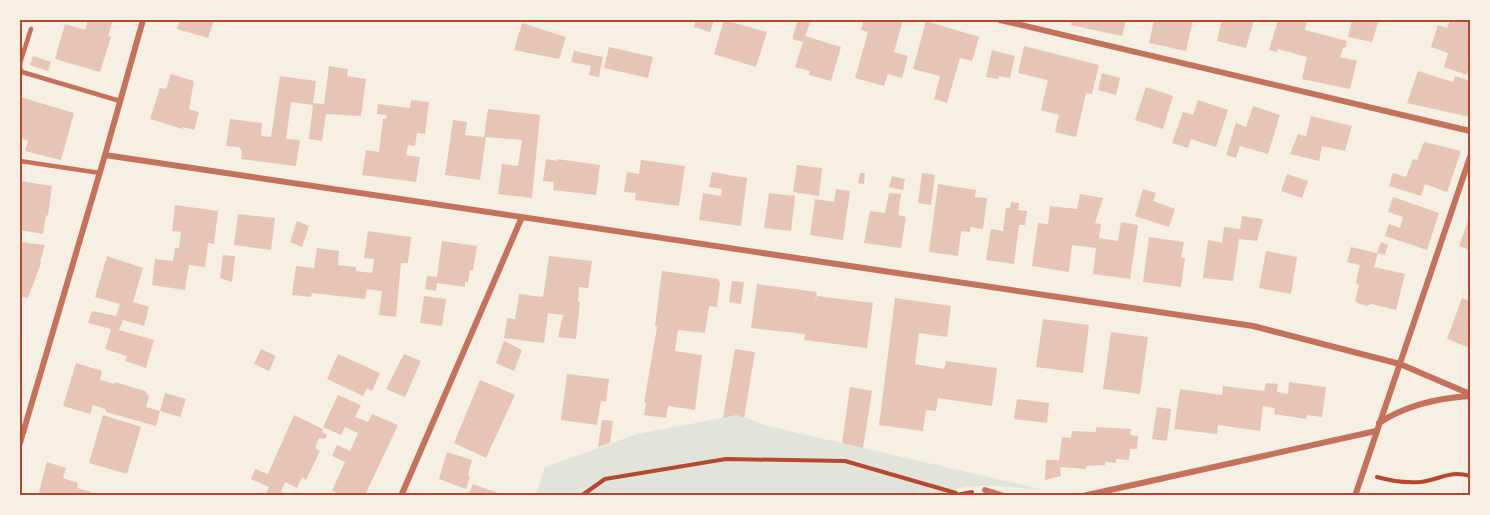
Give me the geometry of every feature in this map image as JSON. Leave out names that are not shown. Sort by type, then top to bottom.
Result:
[{"type":"street","points":[[20,443],[143,20]]},
{"type":"street","points":[[1000,20],[1470,131]]},
{"type":"street","points":[[105,155],[1253,326],[1400,364],[1470,395]]},
{"type":"street","points":[[1355,495],[1470,157]]},
{"type":"street","points":[[401,495],[522,217]]},
{"type":"street","points":[[1378,424],[1411,407],[1443,398],[1470,395]]},
{"type":"street","points":[[1083,495],[1376,431]]},
{"type":"street","points":[[985,490],[1004,495]]},
{"type":"lane","points":[[31,29],[20,63],[22,72],[120,101]]},
{"type":"lane","points":[[20,161],[100,173]]},
{"type":"path","points":[[581,495],[605,479],[726,459],[845,461],[954,494],[985,490]]},
{"type":"path","points":[[1362,473],[1401,481],[1420,482],[1458,473],[1470,476]]},
{"type":"shaded area","points":[[738,415],[768,426],[1045,490],[977,486],[950,491],[938,496],[535,496],[545,467],[637,434]]},
{"type":"building","points":[[88,20],[113,20],[108,36],[111,37],[100,72],[55,59],[65,24],[85,30]]},
{"type":"building","points":[[180,20],[214,20],[208,38],[177,29]]},
{"type":"building","points":[[696,20],[714,20],[710,32],[694,27]]},
{"type":"building","points":[[724,20],[767,32],[756,67],[714,54]]},
{"type":"building","points":[[798,20],[811,20],[805,36],[841,47],[831,81],[809,75],[810,71],[795,67],[803,42],[792,39]]},
{"type":"building","points":[[864,20],[903,20],[894,52],[908,56],[902,78],[888,74],[884,86],[855,78],[868,32],[861,30]]},
{"type":"building","points":[[1072,20],[1126,20],[1122,36],[1071,25]]},
{"type":"building","points":[[1154,20],[1193,20],[1186,51],[1149,43]]},
{"type":"building","points":[[1222,20],[1254,20],[1246,48],[1217,41]]},
{"type":"building","points":[[1278,20],[1307,20],[1305,30],[1347,41],[1340,57],[1357,61],[1350,89],[1302,79],[1307,57],[1278,49],[1277,52],[1269,50]]},
{"type":"building","points":[[1352,20],[1379,20],[1372,42],[1348,37]]},
{"type":"building","points":[[1450,20],[1470,20],[1470,64],[1467,75],[1444,67],[1448,53],[1431,47],[1438,25],[1447,28]]},
{"type":"building","points":[[926,21],[979,37],[972,61],[960,58],[947,103],[934,99],[940,76],[913,69]]},
{"type":"building","points":[[522,23],[566,37],[559,59],[514,50]]},
{"type":"building","points":[[1024,46],[1099,65],[1092,94],[1086,93],[1076,137],[1055,132],[1059,115],[1041,110],[1048,80],[1018,73]]},
{"type":"building","points":[[609,47],[653,57],[648,78],[604,68]]},
{"type":"building","points":[[992,50],[1015,56],[1010,78],[986,77]]},
{"type":"building","points":[[574,51],[603,57],[599,77],[589,75],[591,66],[571,62]]},
{"type":"building","points":[[33,56],[51,62],[48,71],[30,65]]},
{"type":"building","points":[[329,66],[348,69],[347,76],[366,79],[361,116],[326,114],[322,141],[309,139],[313,105],[291,102],[286,139],[300,140],[296,166],[241,159],[242,151],[239,147],[226,146],[230,119],[262,123],[261,136],[271,137],[280,76],[316,81],[313,103],[324,104]]},
{"type":"building","points":[[1418,71],[1453,82],[1455,76],[1470,81],[1470,117],[1407,103]]},
{"type":"building","points":[[1102,73],[1120,78],[1116,95],[1098,90]]},
{"type":"building","points":[[171,74],[194,81],[189,109],[199,112],[194,130],[150,119],[160,88],[166,89]]},
{"type":"building","points":[[1146,87],[1173,96],[1163,129],[1135,120]]},
{"type":"building","points":[[20,97],[74,113],[61,160],[25,151],[28,141],[20,138]]},
{"type":"building","points":[[411,100],[429,102],[425,134],[417,133],[415,146],[408,145],[406,155],[420,157],[416,182],[362,175],[366,150],[379,152],[383,119],[386,119],[387,115],[377,114],[378,104],[410,108]]},
{"type":"building","points":[[1198,100],[1228,110],[1216,147],[1191,139],[1188,148],[1172,143],[1183,112],[1193,115]]},
{"type":"building","points":[[1253,106],[1280,115],[1268,154],[1240,146],[1236,158],[1226,155],[1236,123],[1246,127]]},
{"type":"building","points":[[488,109],[540,115],[532,198],[498,194],[502,164],[518,166],[522,140],[486,137],[480,180],[445,175],[453,120],[467,122],[465,135],[484,137]]},
{"type":"building","points":[[1311,116],[1352,126],[1345,151],[1322,146],[1319,161],[1290,154],[1298,134],[1306,136]]},
{"type":"building","points":[[1424,142],[1461,151],[1447,192],[1425,184],[1421,196],[1389,186],[1393,173],[1406,177],[1413,159],[1417,160]]},
{"type":"building","points":[[546,159],[600,165],[596,195],[553,190],[554,182],[543,181]]},
{"type":"building","points":[[641,160],[685,166],[679,206],[635,200],[636,193],[624,192],[627,172],[639,174]]},
{"type":"building","points":[[797,165],[822,168],[819,196],[793,192]]},
{"type":"building","points":[[712,172],[747,178],[741,226],[699,220],[703,193],[721,196],[722,189],[709,187]]},
{"type":"building","points":[[860,173],[865,173],[864,184],[858,183]]},
{"type":"building","points":[[922,173],[935,175],[931,205],[918,203]]},
{"type":"building","points":[[1287,174],[1308,181],[1302,198],[1281,191]]},
{"type":"building","points":[[892,176],[905,179],[903,190],[889,187]]},
{"type":"building","points":[[20,181],[52,186],[43,234],[20,230]]},
{"type":"building","points":[[938,184],[976,190],[975,197],[987,198],[983,229],[970,227],[970,232],[961,231],[958,256],[929,252]]},
{"type":"building","points":[[836,189],[850,191],[843,240],[810,235],[815,199],[834,202]]},
{"type":"building","points":[[1143,189],[1156,193],[1153,201],[1175,209],[1169,227],[1135,216]]},
{"type":"building","points":[[769,193],[795,196],[791,231],[764,228]]},
{"type":"building","points":[[889,193],[901,194],[898,215],[906,217],[901,248],[864,243],[870,211],[885,213]]},
{"type":"building","points":[[1080,194],[1103,198],[1095,223],[1101,224],[1099,238],[1118,241],[1121,222],[1138,225],[1130,279],[1093,274],[1096,248],[1072,245],[1069,272],[1032,266],[1038,223],[1048,224],[1050,206],[1077,209]]},
{"type":"building","points":[[1393,197],[1439,213],[1427,250],[1385,236],[1389,224],[1400,228],[1403,217],[1388,212]]},
{"type":"building","points":[[1011,202],[1019,203],[1018,210],[1027,211],[1025,225],[1019,225],[1014,264],[986,260],[991,229],[1003,231],[1006,208],[1010,208]]},
{"type":"building","points":[[175,205],[218,211],[214,244],[208,243],[205,267],[189,265],[185,290],[152,285],[155,259],[173,261],[175,248],[179,248],[181,232],[172,231]]},
{"type":"building","points":[[238,214],[275,218],[271,250],[234,245]]},
{"type":"building","points":[[1470,215],[1470,250],[1459,246]]},
{"type":"building","points":[[1242,216],[1263,219],[1257,241],[1239,239],[1233,281],[1203,278],[1208,240],[1222,243],[1224,227],[1240,229]]},
{"type":"building","points":[[297,221],[309,226],[302,247],[290,242]]},
{"type":"building","points":[[368,231],[411,237],[408,263],[401,263],[396,317],[379,315],[382,291],[367,289],[365,299],[312,293],[311,297],[292,295],[296,266],[314,268],[317,248],[339,251],[338,265],[356,267],[356,271],[372,273],[374,259],[364,258]]},
{"type":"building","points":[[1149,237],[1184,242],[1181,258],[1185,258],[1181,287],[1143,282]]},
{"type":"building","points":[[442,241],[477,246],[473,270],[470,270],[465,287],[437,283],[436,291],[425,289],[427,276],[437,277]]},
{"type":"building","points":[[20,242],[45,245],[28,298],[20,296]]},
{"type":"building","points":[[1381,242],[1388,245],[1385,255],[1378,253],[1374,267],[1405,274],[1396,310],[1371,304],[1367,306],[1355,300],[1359,286],[1356,282],[1360,265],[1347,262],[1351,247],[1377,253]]},
{"type":"building","points":[[1266,251],[1297,257],[1291,294],[1259,288]]},
{"type":"building","points":[[223,255],[235,256],[232,282],[220,278]]},
{"type":"building","points":[[107,256],[143,268],[133,302],[149,307],[144,326],[123,320],[119,330],[154,340],[146,368],[125,361],[127,356],[105,349],[111,329],[88,323],[92,311],[116,316],[120,304],[95,297]]},
{"type":"building","points":[[549,256],[592,261],[588,288],[579,287],[578,302],[580,302],[576,339],[558,337],[563,315],[548,313],[544,343],[504,338],[507,318],[515,319],[519,294],[543,297]]},
{"type":"building","points":[[662,271],[718,279],[720,283],[717,307],[709,306],[705,333],[678,330],[675,351],[702,355],[695,410],[668,406],[666,418],[644,415],[657,327],[655,326]]},
{"type":"building","points":[[732,281],[744,282],[741,304],[729,302]]},
{"type":"building","points":[[757,284],[817,292],[815,304],[817,296],[873,303],[867,348],[804,340],[805,334],[751,328]]},
{"type":"building","points":[[424,296],[446,299],[442,326],[420,323]]},
{"type":"building","points":[[895,298],[951,306],[947,337],[919,333],[915,364],[944,369],[946,361],[997,368],[992,406],[938,398],[936,411],[926,410],[923,431],[879,425]]},
{"type":"building","points":[[1462,298],[1470,301],[1470,348],[1447,339]]},
{"type":"building","points":[[1043,319],[1089,325],[1083,373],[1036,367]]},
{"type":"building","points":[[1111,332],[1148,337],[1140,394],[1103,389]]},
{"type":"building","points":[[504,341],[522,350],[514,371],[496,363]]},
{"type":"building","points":[[261,349],[276,356],[269,371],[254,364]]},
{"type":"building","points":[[735,349],[755,352],[744,418],[737,415],[723,418]]},
{"type":"building","points":[[338,354],[380,373],[372,391],[367,388],[363,396],[327,379]]},
{"type":"building","points":[[404,354],[421,361],[405,397],[386,389]]},
{"type":"building","points":[[76,363],[102,371],[100,380],[145,391],[149,397],[146,407],[160,411],[156,426],[106,412],[106,409],[93,405],[90,414],[63,406]]},
{"type":"building","points":[[567,374],[609,379],[606,402],[601,401],[597,425],[561,420]]},
{"type":"building","points":[[480,380],[515,395],[486,458],[454,443]]},
{"type":"building","points":[[1289,382],[1326,387],[1322,417],[1307,415],[1306,419],[1274,414],[1275,408],[1263,406],[1260,431],[1218,425],[1217,434],[1174,429],[1180,389],[1222,395],[1223,386],[1264,391],[1266,383],[1278,384],[1277,392],[1288,394]]},
{"type":"building","points":[[850,387],[872,391],[863,448],[842,443]]},
{"type":"building","points":[[165,393],[186,399],[180,417],[160,411]]},
{"type":"building","points":[[338,395],[361,405],[355,417],[368,422],[372,414],[398,425],[365,495],[342,495],[332,491],[345,462],[332,456],[337,445],[350,451],[358,433],[345,427],[341,435],[323,427]]},
{"type":"building","points":[[1017,399],[1049,403],[1047,423],[1014,419]]},
{"type":"building","points":[[1157,407],[1171,409],[1167,441],[1152,439]]},
{"type":"building","points":[[103,415],[141,427],[127,474],[89,463]]},
{"type":"building","points":[[294,415],[323,429],[322,432],[327,435],[325,439],[319,438],[315,448],[320,451],[306,480],[302,477],[297,488],[285,482],[281,492],[288,495],[265,495],[269,487],[251,479],[255,469],[268,474]]},
{"type":"building","points":[[602,420],[613,421],[610,443],[598,447]]},
{"type":"building","points":[[1096,427],[1131,429],[1130,435],[1138,436],[1137,449],[1130,449],[1129,460],[1116,459],[1116,463],[1106,462],[1105,465],[1086,466],[1086,469],[1060,467],[1061,476],[1045,480],[1046,460],[1059,460],[1062,437],[1071,438],[1072,431],[1096,432]]},
{"type":"building","points":[[447,452],[472,460],[466,489],[439,479]]},
{"type":"building","points":[[47,462],[66,468],[63,478],[78,483],[77,488],[91,492],[90,495],[48,495],[39,492]]},
{"type":"building","points":[[473,484],[484,488],[504,495],[468,495]]}]
